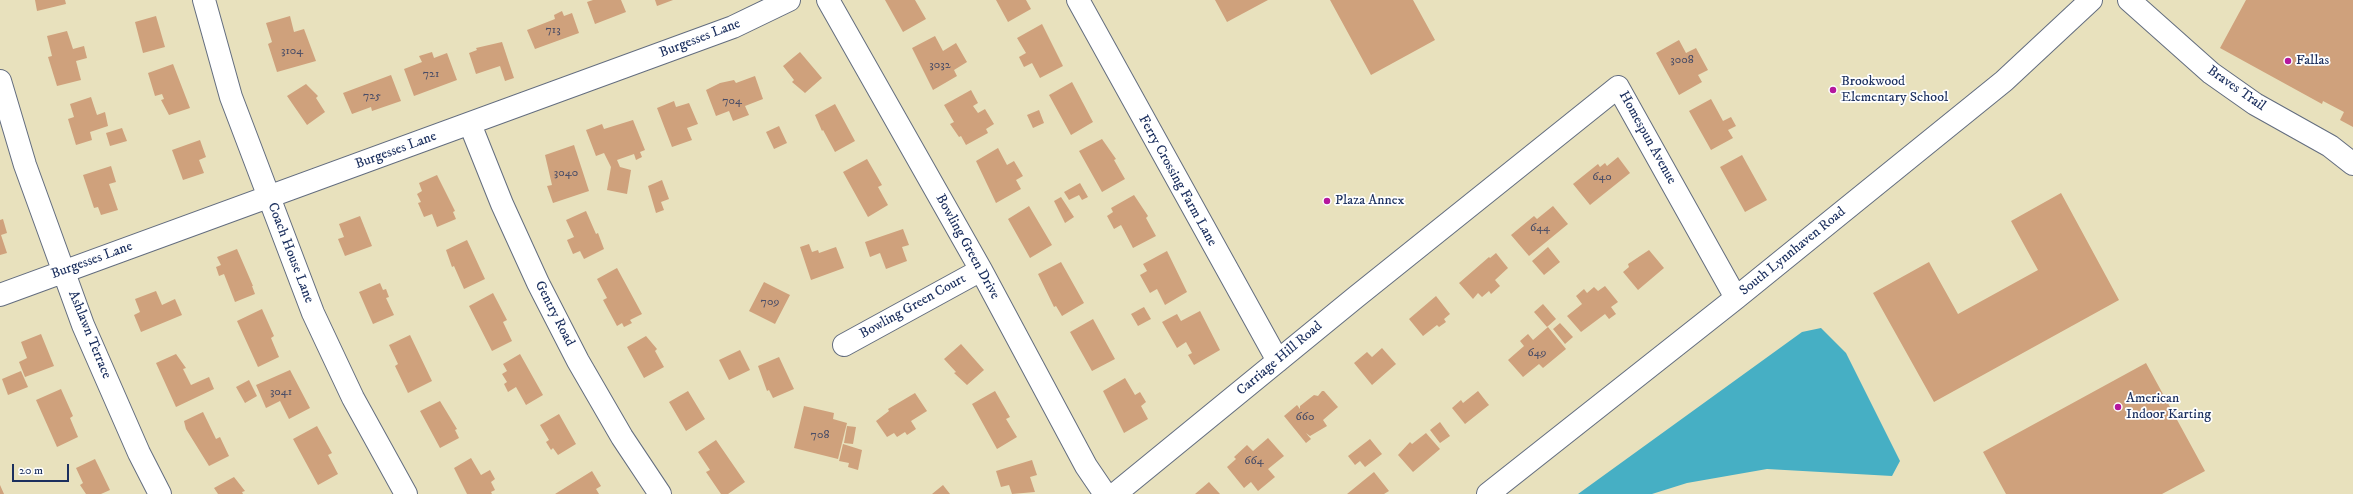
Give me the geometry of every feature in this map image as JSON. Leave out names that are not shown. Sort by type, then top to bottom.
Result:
[{"type":"street","name":"Coach House Lane","points":[[204,0],[231,97],[268,198],[320,327],[353,398],[406,494]]},
{"type":"street","name":"Burgesses Lane","points":[[0,295],[733,27],[789,0]]},
{"type":"street","name":"Bowling Green Drive","points":[[828,0],[981,270],[1086,466],[1105,494]]},
{"type":"street","name":"Ferry Crossing Farm Lane","points":[[1078,0],[1278,361]]},
{"type":"street","name":"South Lynnhaven Road","points":[[1488,494],[1736,298],[2004,80],[2091,0]]},
{"type":"street","name":"Braves Trail","points":[[2129,0],[2211,73],[2255,104],[2330,146],[2353,164]]},
{"type":"street","name":"Ashlawn Terrace","points":[[0,81],[25,165],[83,325],[139,454],[160,494]]},
{"type":"street","name":"Homespun Avenue","points":[[1446,224],[1618,87],[1736,298]]},
{"type":"street","name":"Gentry Road","points":[[470,124],[502,204],[538,283],[578,361],[622,436],[660,494]]},
{"type":"street","name":"Carriage Hill Road","points":[[1115,494],[1446,224]]},
{"type":"street","name":"Bowling Green Court","points":[[844,345],[981,270]]},
{"type":"water","points":[[1821,328],[1846,353],[1900,461],[1892,476],[1767,469],[1687,483],[1652,494],[1578,494],[1802,332]]},
{"type":"building","points":[[35,0],[65,0],[66,4],[37,11]]},
{"type":"building","points":[[593,0],[621,0],[626,12],[595,24],[587,2]]},
{"type":"building","points":[[655,0],[673,0],[657,6]]},
{"type":"building","points":[[885,0],[915,0],[926,19],[903,32]]},
{"type":"building","points":[[996,0],[1026,0],[1031,9],[1008,22]]},
{"type":"building","points":[[1215,0],[1268,0],[1227,22]]},
{"type":"building","points":[[1330,0],[1413,0],[1435,40],[1371,75]]},
{"type":"building","points":[[2246,0],[2353,0],[2353,127],[2340,120],[2344,112],[2323,101],[2322,104],[2220,48]]},
{"type":"building","points":[[562,11],[564,16],[572,13],[579,33],[535,49],[527,30],[555,19],[554,15]]},
{"type":"building","points":[[156,16],[165,47],[143,53],[135,22]]},
{"type":"building","points":[[290,16],[294,32],[304,29],[316,61],[277,72],[268,44],[272,42],[266,23]]},
{"type":"building","points":[[1042,24],[1063,66],[1040,78],[1032,63],[1024,67],[1019,57],[1026,53],[1017,38]]},
{"type":"building","points":[[67,31],[73,49],[84,46],[87,58],[76,61],[81,80],[57,86],[48,57],[52,56],[47,36]]},
{"type":"building","points":[[935,36],[943,51],[956,43],[967,62],[954,70],[957,76],[933,90],[912,48]]},
{"type":"building","points":[[1679,40],[1686,53],[1696,48],[1708,70],[1698,75],[1702,82],[1679,95],[1656,53]]},
{"type":"building","points":[[502,42],[514,78],[505,81],[500,66],[476,74],[469,53],[477,50],[476,48]]},
{"type":"building","points":[[432,52],[434,58],[447,53],[457,80],[414,96],[404,69],[422,62],[419,56]]},
{"type":"building","points":[[800,52],[822,78],[805,93],[792,82],[794,80],[783,66]]},
{"type":"building","points":[[173,64],[190,108],[169,115],[161,100],[164,99],[162,94],[155,96],[148,73]]},
{"type":"building","points":[[391,75],[401,101],[372,111],[371,107],[352,114],[343,93]]},
{"type":"building","points":[[755,76],[763,99],[745,106],[749,115],[733,121],[729,111],[716,116],[706,90],[720,83],[734,80],[736,83]]},
{"type":"building","points":[[1072,82],[1093,122],[1071,135],[1049,95]]},
{"type":"building","points":[[306,84],[318,96],[316,98],[325,112],[307,125],[287,96]]},
{"type":"building","points":[[971,90],[978,103],[973,106],[978,113],[985,109],[994,124],[986,129],[988,133],[966,145],[961,136],[959,137],[950,124],[954,122],[944,105]]},
{"type":"building","points":[[91,97],[97,115],[105,112],[108,126],[90,132],[92,140],[76,145],[68,119],[74,117],[70,104]]},
{"type":"building","points":[[1711,99],[1723,121],[1731,117],[1736,126],[1728,130],[1733,138],[1711,150],[1689,111]]},
{"type":"building","points":[[674,101],[676,107],[689,103],[698,124],[687,128],[692,140],[672,147],[657,108]]},
{"type":"building","points":[[835,104],[855,141],[835,152],[823,130],[822,131],[815,115]]},
{"type":"building","points":[[1039,110],[1044,123],[1033,128],[1027,115]]},
{"type":"building","points":[[633,120],[645,150],[640,152],[642,157],[636,160],[634,154],[617,160],[620,167],[631,170],[627,194],[607,190],[611,167],[604,153],[596,156],[586,130],[602,124],[604,129]]},
{"type":"building","points":[[779,126],[787,143],[774,149],[766,132]]},
{"type":"building","points":[[122,128],[127,141],[110,146],[106,133]]},
{"type":"building","points":[[1102,139],[1116,159],[1114,160],[1125,179],[1102,192],[1079,151]]},
{"type":"building","points":[[200,140],[206,157],[199,160],[204,173],[183,180],[172,150]]},
{"type":"building","points":[[574,145],[589,191],[553,203],[547,186],[552,185],[545,155]]},
{"type":"building","points":[[998,148],[1007,165],[1014,161],[1023,176],[1016,180],[1021,189],[996,203],[976,161]]},
{"type":"building","points":[[1742,155],[1767,200],[1745,212],[1720,167]]},
{"type":"building","points":[[1618,157],[1630,173],[1590,205],[1573,184],[1598,164],[1600,167],[1605,163],[1607,166]]},
{"type":"building","points":[[867,159],[882,185],[878,187],[888,205],[868,217],[843,172]]},
{"type":"building","points":[[111,166],[116,182],[109,184],[118,210],[101,215],[98,207],[94,208],[83,175]]},
{"type":"building","points":[[437,175],[455,211],[453,212],[456,219],[437,227],[432,214],[424,217],[418,203],[421,202],[417,194],[422,191],[419,183]]},
{"type":"building","points":[[662,180],[669,199],[661,202],[664,210],[656,213],[648,186]]},
{"type":"building","points":[[1080,183],[1088,197],[1082,200],[1079,195],[1069,200],[1064,192]]},
{"type":"building","points":[[2061,193],[2119,300],[1934,402],[1873,293],[1929,262],[1958,314],[2038,270],[2011,221]]},
{"type":"building","points":[[1134,195],[1148,216],[1146,218],[1156,236],[1133,248],[1121,225],[1114,229],[1107,216],[1113,212],[1111,208]]},
{"type":"building","points":[[1061,197],[1074,217],[1065,223],[1054,201]]},
{"type":"building","points":[[1029,206],[1052,245],[1030,258],[1008,219]]},
{"type":"building","points":[[1553,206],[1568,224],[1529,256],[1511,235],[1534,216],[1537,219]]},
{"type":"building","points":[[586,211],[596,234],[598,233],[604,249],[584,259],[580,251],[573,254],[567,240],[574,237],[566,220]]},
{"type":"building","points":[[360,216],[372,246],[345,256],[338,239],[344,237],[339,224]]},
{"type":"building","points":[[3,219],[7,233],[1,235],[7,253],[0,255],[0,220]]},
{"type":"building","points":[[903,229],[909,245],[902,247],[907,261],[886,269],[880,253],[870,257],[865,242]]},
{"type":"building","points":[[467,240],[485,279],[464,289],[454,266],[452,267],[446,250]]},
{"type":"building","points":[[809,244],[812,252],[818,250],[819,253],[836,247],[844,268],[811,280],[800,247]]},
{"type":"building","points":[[1548,247],[1560,262],[1544,275],[1532,261]]},
{"type":"building","points":[[237,249],[255,294],[235,302],[224,274],[219,276],[216,267],[221,265],[217,257]]},
{"type":"building","points":[[1649,250],[1664,268],[1638,290],[1623,272],[1629,267],[1628,264]]},
{"type":"building","points":[[1167,251],[1187,292],[1165,305],[1157,289],[1150,293],[1140,275],[1147,271],[1143,264]]},
{"type":"building","points":[[1496,253],[1508,268],[1495,280],[1500,286],[1491,294],[1489,291],[1482,297],[1478,293],[1473,299],[1459,283],[1489,257],[1490,258]]},
{"type":"building","points":[[1061,262],[1084,303],[1062,316],[1056,306],[1054,307],[1038,274]]},
{"type":"building","points":[[617,268],[642,314],[630,320],[632,323],[624,327],[622,323],[617,326],[603,300],[607,298],[597,279]]},
{"type":"building","points":[[764,282],[790,295],[775,324],[749,311]]},
{"type":"building","points":[[380,283],[383,290],[386,289],[389,297],[386,298],[394,315],[373,324],[359,292]]},
{"type":"building","points":[[1605,286],[1618,302],[1611,307],[1616,314],[1609,319],[1605,314],[1581,332],[1567,316],[1582,304],[1576,296],[1584,289],[1587,293],[1594,287],[1598,291]]},
{"type":"building","points":[[156,291],[162,305],[175,299],[182,315],[141,332],[134,315],[140,312],[135,299]]},
{"type":"building","points":[[493,293],[507,320],[503,322],[512,341],[492,351],[469,306]]},
{"type":"building","points":[[1436,296],[1450,314],[1444,319],[1446,322],[1439,327],[1437,325],[1423,336],[1409,319]]},
{"type":"building","points":[[1543,304],[1556,319],[1547,327],[1534,312]]},
{"type":"building","points":[[1144,307],[1151,319],[1138,326],[1131,314]]},
{"type":"building","points":[[262,309],[274,336],[271,338],[279,357],[258,367],[237,321]]},
{"type":"building","points":[[1200,311],[1220,350],[1194,365],[1188,355],[1192,353],[1186,342],[1177,348],[1162,322],[1177,314],[1181,321]]},
{"type":"building","points":[[1093,319],[1115,359],[1092,371],[1070,332]]},
{"type":"building","points":[[1560,323],[1573,337],[1565,344],[1553,329]]},
{"type":"building","points":[[1548,327],[1566,349],[1543,368],[1539,364],[1523,377],[1508,360],[1524,346],[1520,341],[1528,334],[1533,340]]},
{"type":"building","points":[[41,334],[54,366],[25,377],[19,362],[27,358],[21,342]]},
{"type":"building","points":[[410,335],[432,381],[408,393],[395,366],[398,364],[389,345]]},
{"type":"building","points":[[646,336],[657,349],[655,351],[664,367],[644,378],[627,347]]},
{"type":"building","points":[[961,344],[984,370],[967,385],[954,373],[956,372],[944,359]]},
{"type":"building","points":[[1382,348],[1396,364],[1372,385],[1354,363],[1367,352],[1372,357]]},
{"type":"building","points":[[740,350],[750,370],[729,380],[719,360]]},
{"type":"building","points":[[176,354],[186,368],[183,369],[191,385],[209,377],[214,389],[176,407],[156,363]]},
{"type":"building","points":[[520,354],[543,395],[526,405],[516,387],[508,392],[504,384],[507,382],[502,374],[507,371],[503,364]]},
{"type":"building","points":[[779,357],[794,389],[773,398],[769,390],[767,391],[758,366]]},
{"type":"building","name":"American Indoor Karting","points":[[2146,363],[2205,471],[2162,494],[2006,494],[1983,452]]},
{"type":"building","points":[[290,370],[310,408],[289,419],[280,401],[266,408],[256,385]]},
{"type":"building","points":[[21,371],[28,387],[8,395],[2,379]]},
{"type":"building","points":[[1125,378],[1135,395],[1140,392],[1146,402],[1141,406],[1148,419],[1124,433],[1103,391]]},
{"type":"building","points":[[249,380],[257,396],[245,403],[236,387]]},
{"type":"building","points":[[61,389],[73,416],[70,418],[78,437],[57,447],[36,400]]},
{"type":"building","points":[[688,391],[705,419],[686,431],[669,402]]},
{"type":"building","points":[[995,391],[1010,417],[1006,419],[1017,437],[997,449],[972,404]]},
{"type":"building","points":[[1322,391],[1324,391],[1338,407],[1323,420],[1327,426],[1310,436],[1306,433],[1311,439],[1306,443],[1284,416],[1297,405],[1300,409],[1300,406],[1314,395],[1318,396]]},
{"type":"building","points":[[1478,391],[1489,405],[1465,424],[1452,408],[1461,400],[1463,403]]},
{"type":"building","points":[[915,393],[927,411],[911,421],[916,429],[907,435],[905,432],[897,437],[894,433],[887,437],[876,421],[889,411],[888,409]]},
{"type":"building","points":[[440,401],[457,429],[455,430],[459,438],[440,448],[420,411]]},
{"type":"building","points":[[804,406],[834,413],[833,419],[847,423],[838,459],[794,448]]},
{"type":"building","points":[[203,412],[216,439],[220,437],[229,456],[209,466],[186,429],[184,421]]},
{"type":"building","points":[[559,414],[576,444],[558,455],[553,448],[551,450],[546,442],[549,440],[540,425]]},
{"type":"building","points":[[1440,422],[1450,436],[1440,443],[1430,430]]},
{"type":"building","points":[[317,426],[332,453],[328,455],[338,474],[318,485],[293,439]]},
{"type":"building","points":[[847,426],[856,427],[853,444],[844,443]]},
{"type":"building","points":[[1426,433],[1440,449],[1413,472],[1398,455],[1410,442],[1412,444]]},
{"type":"building","points":[[1268,438],[1284,456],[1268,469],[1275,477],[1258,491],[1251,482],[1244,488],[1227,467],[1236,459],[1234,457],[1247,445],[1253,451]]},
{"type":"building","points":[[1370,439],[1382,454],[1365,467],[1360,461],[1355,465],[1348,456]]},
{"type":"building","points":[[716,440],[745,482],[728,494],[721,494],[706,472],[710,470],[698,452]]},
{"type":"building","points":[[843,444],[862,450],[858,470],[848,467],[849,463],[839,461]]},
{"type":"building","points":[[471,458],[481,475],[490,470],[495,479],[491,482],[495,490],[491,492],[492,494],[467,494],[454,468]]},
{"type":"building","points":[[95,459],[110,490],[101,494],[86,494],[80,485],[83,483],[76,468]]},
{"type":"building","points":[[1032,460],[1037,475],[1030,477],[1035,492],[1012,494],[1009,485],[1001,487],[996,471]]},
{"type":"building","points":[[592,471],[601,486],[596,489],[599,494],[555,494]]},
{"type":"building","points":[[1374,472],[1389,491],[1384,494],[1347,494]]},
{"type":"building","points":[[234,477],[245,491],[242,492],[243,494],[218,494],[214,488]]},
{"type":"building","points":[[1209,482],[1220,494],[1195,494]]},
{"type":"building","points":[[0,485],[4,494],[0,494]]},
{"type":"building","points":[[943,485],[950,494],[932,494]]},
{"type":"place","name":"Fallas","points":[[2288,61]]},
{"type":"place","name":"Brookwood Elementary School","points":[[1833,90]]},
{"type":"place","name":"Plaza Annex","points":[[1327,201]]},
{"type":"place","name":"American Indoor Karting","points":[[2118,407]]}]
